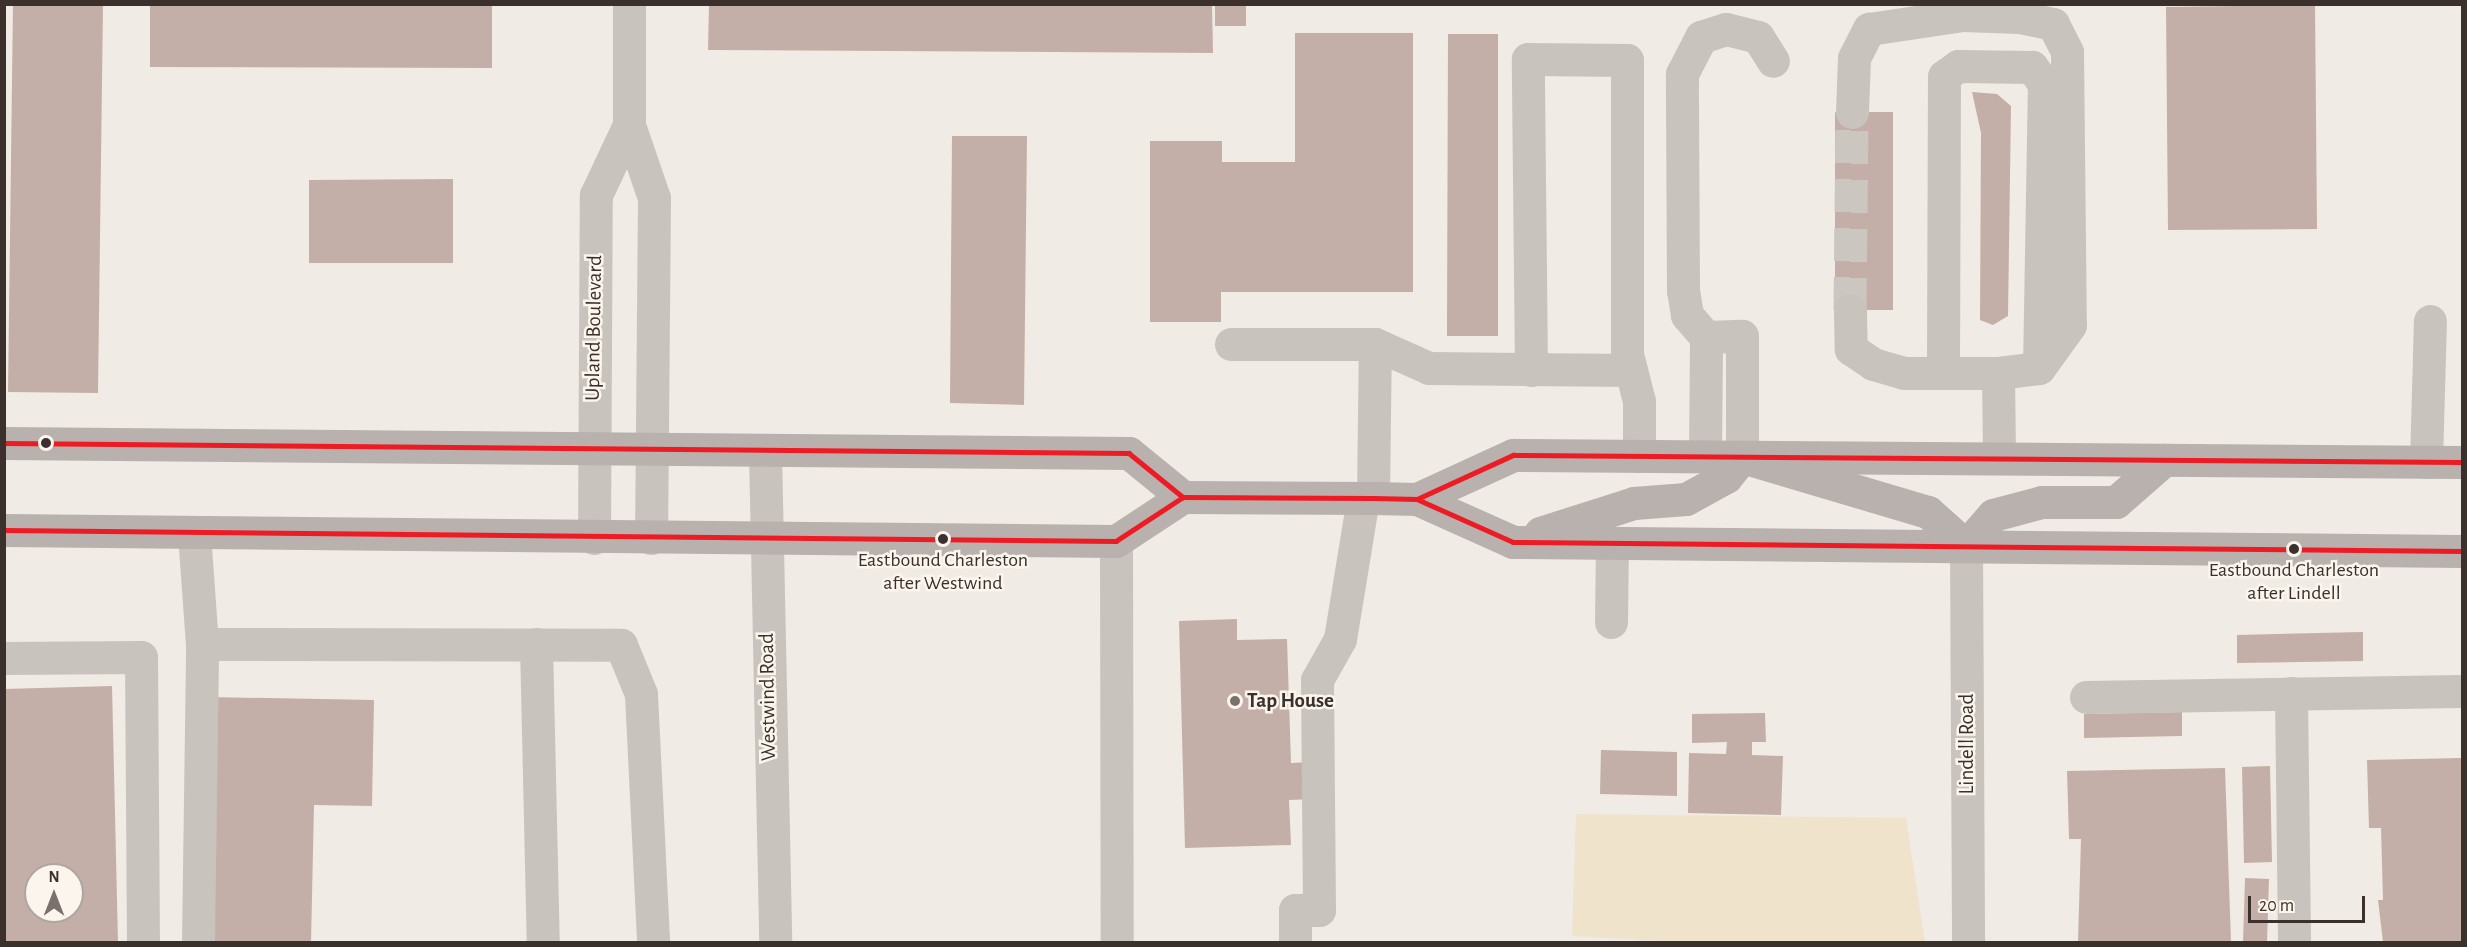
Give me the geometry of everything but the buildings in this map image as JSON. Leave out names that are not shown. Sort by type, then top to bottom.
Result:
[{"type":"main road","points":[[4,443],[1129,453],[1183,497]]},
{"type":"main road","points":[[1417,499],[1513,455],[2463,462]]},
{"type":"main road","points":[[1513,542],[1634,503],[1686,499],[1726,477],[1742,457]]},
{"type":"main road","points":[[1742,457],[1928,512],[1966,546]]},
{"type":"main road","points":[[1966,546],[1993,515],[2042,502],[2116,502],[2164,460]]},
{"type":"main road","points":[[4,530],[765,540],[1116,541],[1183,497],[1368,498],[1417,499],[1513,542],[2463,552]]},
{"type":"street","name":"Upland Boulevard","points":[[628,4],[629,125],[654,198],[651,538]]},
{"type":"street","points":[[1850,310],[1851,349],[1873,364],[1904,373],[1998,374],[2039,368],[2070,325],[2067,52],[2053,24],[2020,16],[1963,15],[1869,29],[1854,58],[1852,112]]},
{"type":"street","points":[[1705,457],[1706,337],[1687,315],[1683,291],[1682,74],[1701,37],[1726,29],[1758,37],[1773,61]]},
{"type":"street","points":[[1531,370],[1528,59],[1628,60],[1631,370],[1639,401],[1639,456]]},
{"type":"street","points":[[1943,372],[1944,76],[1958,66],[2032,67],[2044,84],[2039,368]]},
{"type":"street","name":"Upland Boulevard","points":[[594,538],[596,195],[629,125]]},
{"type":"street","points":[[2426,462],[2430,321]]},
{"type":"street","points":[[1706,337],[1742,336],[1742,457]]},
{"type":"street","points":[[1231,344],[1375,344],[1429,368],[1631,370]]},
{"type":"street","points":[[1295,942],[1295,910],[1320,910],[1317,680],[1340,639],[1368,498],[1375,344]]},
{"type":"street","points":[[1998,374],[1999,458]]},
{"type":"street","name":"Westwind Road","points":[[765,451],[765,540],[775,942]]},
{"type":"street","points":[[194,533],[202,644],[198,942]]},
{"type":"street","points":[[1116,541],[1117,942]]},
{"type":"street","points":[[1611,622],[1612,543]]},
{"type":"street","name":"Lindell Road","points":[[1966,546],[1968,942]]},
{"type":"street","points":[[202,644],[621,645],[641,694],[653,942]]},
{"type":"street","points":[[536,644],[543,942]]},
{"type":"street","points":[[4,658],[141,657],[143,942]]},
{"type":"street","points":[[2086,697],[2463,691]]},
{"type":"street","points":[[2291,693],[2294,942]]},
{"type":"sand","points":[[1576,814],[1906,818],[1925,942],[1679,942],[1572,936]]},
{"type":"tunnel","points":[[1850,310],[1852,112]]},
{"type":"transit line","points":[[4,443],[1129,453],[1183,497]]},
{"type":"transit line","points":[[1417,499],[1513,455],[2462,462]]},
{"type":"transit line","points":[[4,530],[1116,541],[1183,497],[1373,498],[1417,499],[1513,542],[2462,551]]},
{"type":"place","name":"Eastbound Charleston after Westwind","points":[[943,539]]},
{"type":"place","name":"Eastbound Charleston after Lindell","points":[[2294,549]]},
{"type":"place","name":"Tap House","points":[[1235,701]]}]
